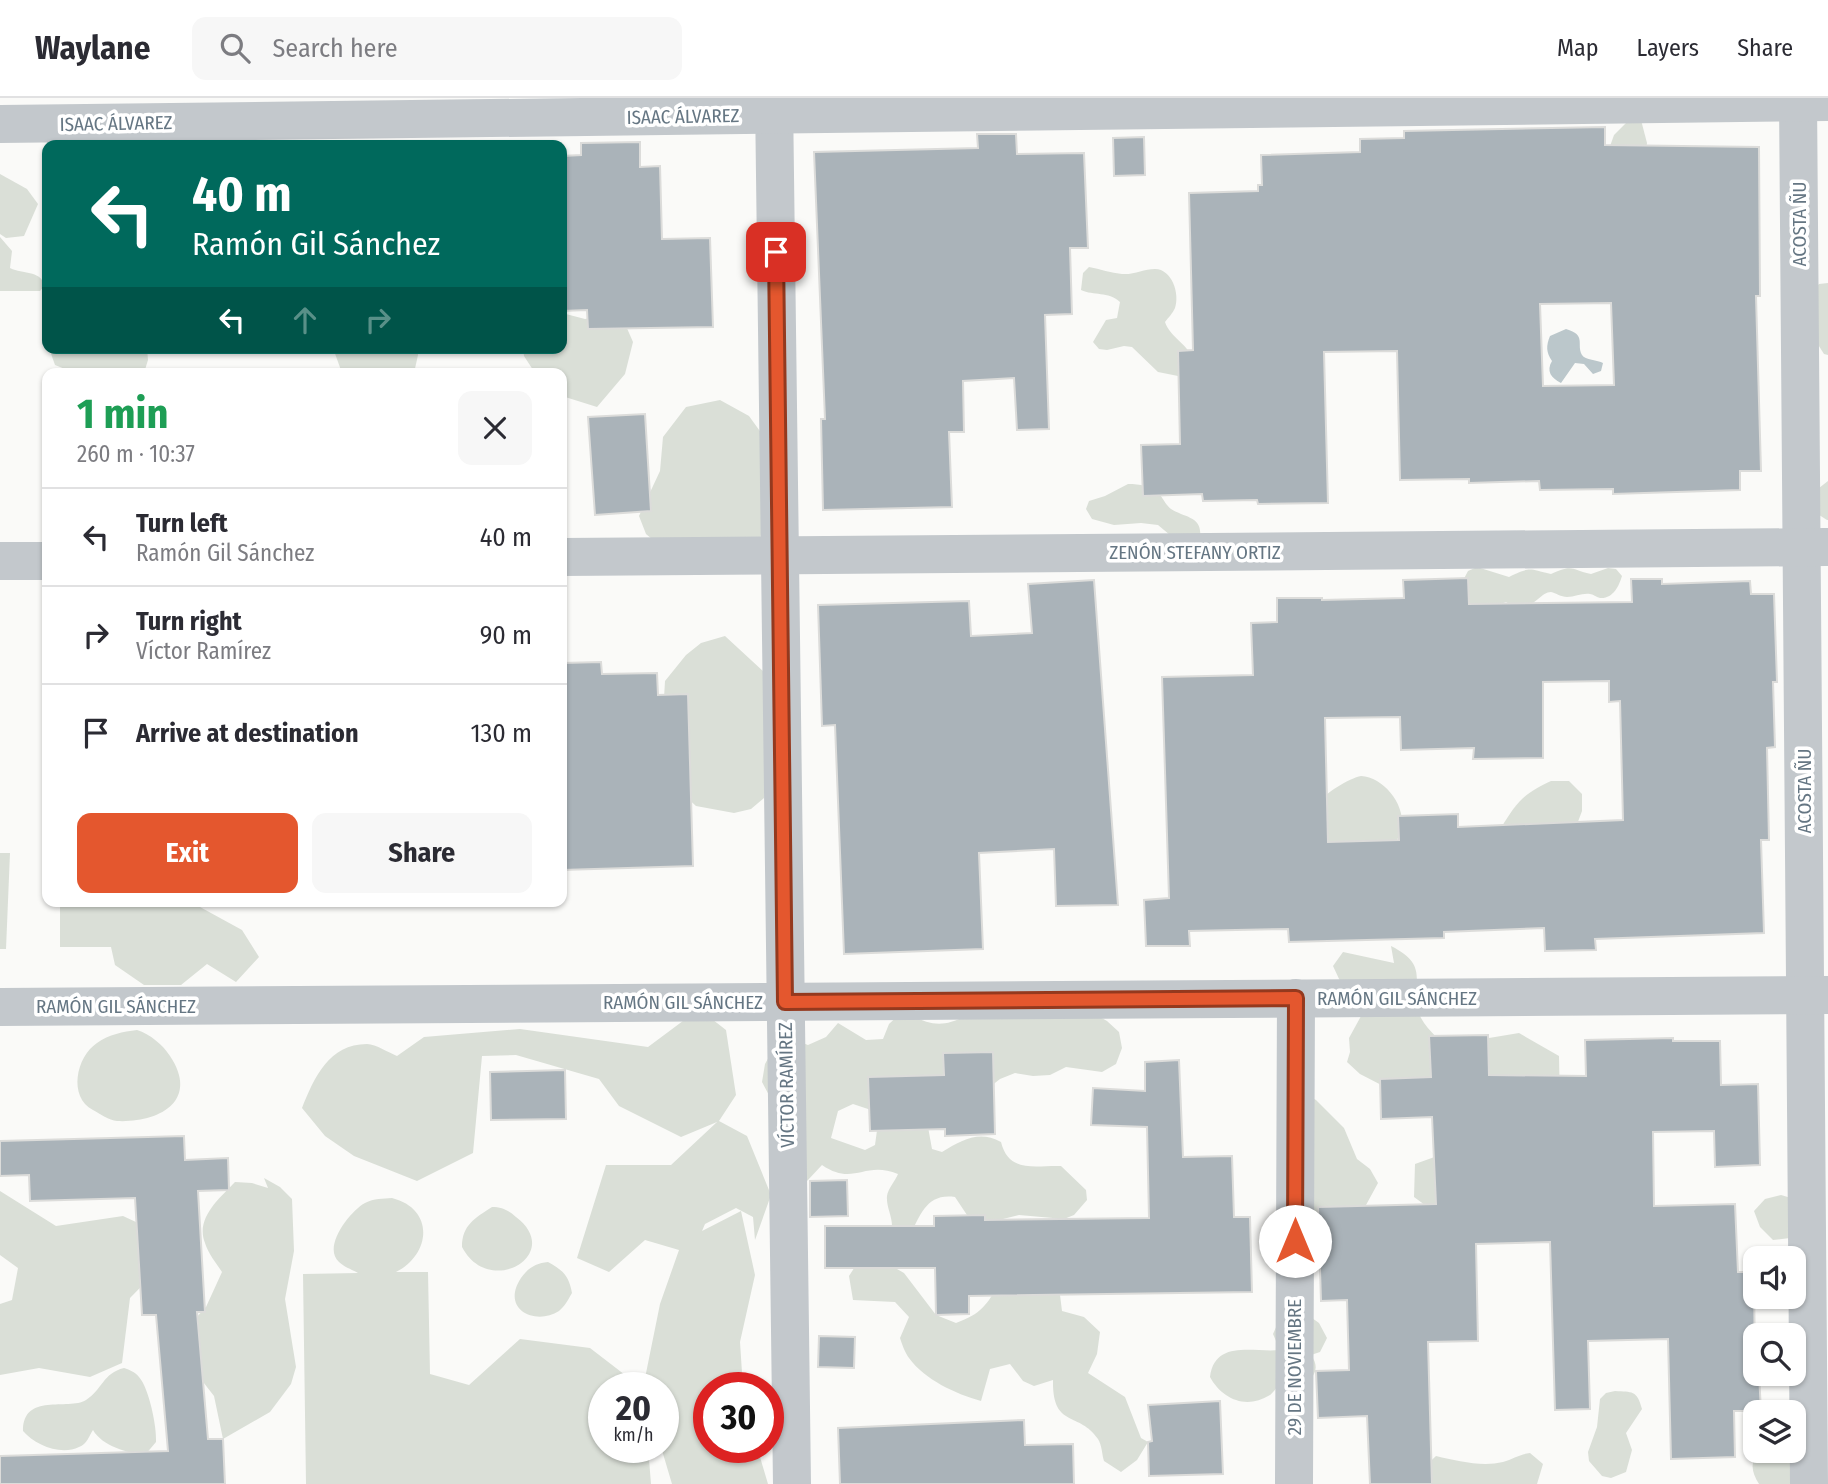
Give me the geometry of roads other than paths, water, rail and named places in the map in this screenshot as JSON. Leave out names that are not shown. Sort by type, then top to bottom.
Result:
[{"type":"street","name":"ISAAC ÁLVAREZ","points":[[0,124],[774,106],[1808,101]]},
{"type":"street","name":"ACOSTA ÑU","points":[[1808,101],[1815,547],[1818,1421],[1809,1484]]},
{"type":"street","name":"VÍCTOR RAMÍREZ","points":[[774,106],[792,1484]]},
{"type":"street","name":"ZENÓN STEFANY ORTIZ","points":[[567,557],[1815,547]]},
{"type":"street","points":[[0,561],[42,561]]},
{"type":"street","name":"RAMÓN GIL SÁNCHEZ","points":[[0,1007],[1817,995]]},
{"type":"street","name":"29 DE NOVIEMBRE","points":[[1294,1484],[1296,998]]}]
